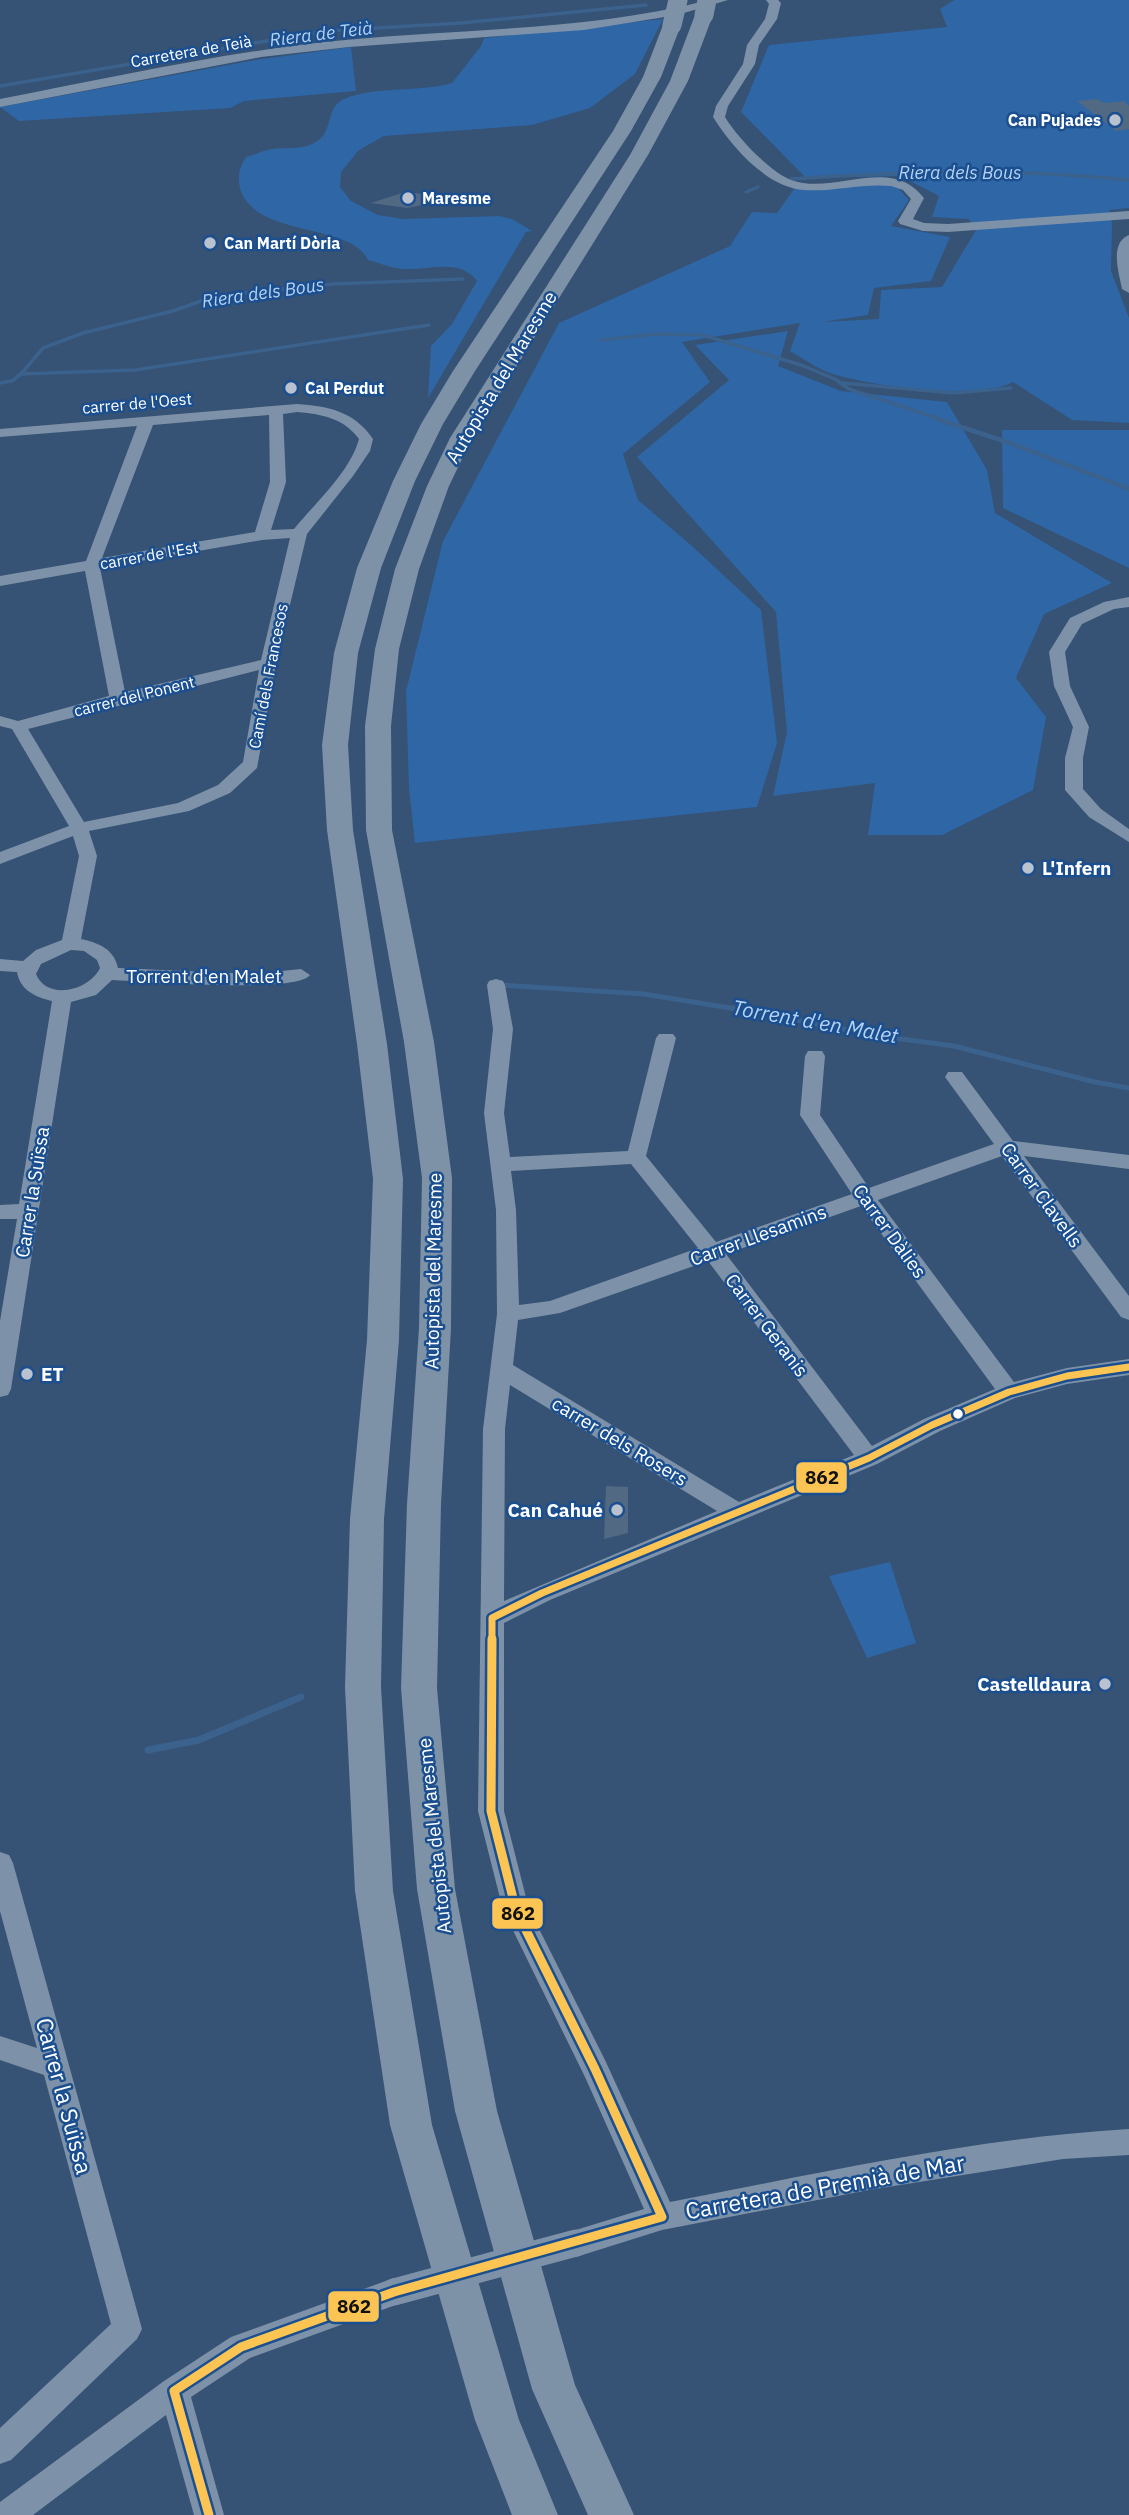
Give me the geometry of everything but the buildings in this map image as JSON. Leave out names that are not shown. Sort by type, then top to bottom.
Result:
[{"type":"highway","name":"Autopista del Maresme","points":[[535,2515],[497,2420],[411,2125],[374,1891],[363,1687],[366,1519],[383,1340],[388,1179],[372,1044],[340,830],[335,745],[346,653],[369,568],[404,481],[432,424],[464,371],[622,131],[652,77],[697,8]]},
{"type":"highway","name":"Autopista del Maresme","points":[[611,2515],[554,2389],[483,2137],[436,1889],[419,1688],[424,1504],[435,1328],[437,1178],[419,1042],[379,830],[378,726],[387,649],[400,596],[407,569],[438,486],[480,406],[639,155],[679,81],[697,8]]},
{"type":"street","points":[[772,0],[775,3],[771,19],[753,45],[749,64],[722,106],[719,117],[723,125],[776,177],[801,186],[899,182],[913,190],[918,198],[905,221],[923,227],[948,228],[1129,215]]},
{"type":"street","name":"Carretera de Teià","points":[[0,103],[303,48],[575,27],[697,8]]},
{"type":"street","points":[[1129,239],[1122,257],[1129,289]]},
{"type":"street","name":"Camí dels Francesos","points":[[0,859],[79,828],[183,807],[224,789],[251,764],[268,663],[299,533],[348,473],[366,439],[360,427],[329,412],[297,408],[276,410]]},
{"type":"street","points":[[262,535],[278,482],[276,410]]},
{"type":"street","name":"carrer de l'Oest","points":[[0,433],[276,410]]},
{"type":"street","points":[[118,699],[92,565],[147,420]]},
{"type":"street","name":"carrer de l'Est","points":[[0,580],[262,535],[299,533]]},
{"type":"street","points":[[1129,602],[1110,605],[1076,621],[1057,652],[1062,686],[1081,727],[1074,758],[1074,790],[1095,813],[1129,836]]},
{"type":"street","name":"carrer del Ponent","points":[[18,726],[268,663]]},
{"type":"street","points":[[0,721],[18,726],[79,828],[88,856],[71,944]]},
{"type":"street","points":[[71,944],[88,946],[102,953],[109,963],[107,974],[90,990],[62,996],[49,994],[31,983],[27,975],[29,967],[44,951],[71,944]]},
{"type":"street","points":[[0,965],[29,967]]},
{"type":"street","name":"Torrent d'en Malet","points":[[107,974],[252,980],[301,975]]},
{"type":"street","points":[[496,985],[503,1029],[494,1113],[506,1210],[508,1314],[494,1429],[491,1811],[516,1910],[595,2069],[662,2217]]},
{"type":"street","name":"Carrer la Suïssa","points":[[0,1389],[62,996]]},
{"type":"street","points":[[500,1165],[636,1157],[666,1038]]},
{"type":"street","name":"Carrer Dàlies","points":[[815,1056],[810,1115],[865,1197],[1009,1392]]},
{"type":"street","name":"Carrer Clavells","points":[[956,1077],[1129,1312]]},
{"type":"street","points":[[1006,1147],[1129,1162]]},
{"type":"street","name":"Carrer Llesamins","points":[[508,1314],[552,1308],[1006,1147]]},
{"type":"street","name":"Carrer Geranis","points":[[636,1157],[712,1251],[869,1458]]},
{"type":"street","points":[[0,1212],[29,1211]]},
{"type":"street","points":[[492,1618],[542,1593],[869,1458],[932,1425],[1009,1392],[1067,1376],[1129,1367]]},
{"type":"street","name":"carrer dels Rosers","points":[[502,1369],[739,1513]]},
{"type":"street","name":"Carrer la Suïssa","points":[[0,1863],[127,2329],[0,2449]]},
{"type":"street","points":[[0,2048],[57,2067]]},
{"type":"street","name":"Carretera de Premià de Mar","points":[[8,2515],[174,2390],[241,2347],[394,2292],[662,2217],[920,2169],[1063,2146],[1129,2142]]},
{"type":"street","points":[[174,2390],[209,2515]]},
{"type":"shaded area","points":[[954,0],[1129,0],[1129,208],[1109,210],[1112,223],[1111,271],[1129,318],[1129,423],[1072,420],[1013,382],[997,388],[949,391],[867,382],[827,372],[790,351],[800,323],[682,342],[710,382],[623,454],[638,500],[761,610],[777,743],[757,807],[415,843],[409,789],[406,691],[443,541],[559,323],[730,246],[752,212],[777,213],[794,189],[879,184],[897,187],[909,200],[891,226],[950,237],[931,281],[874,288],[868,315],[822,322],[879,319],[881,290],[942,287],[976,230],[969,219],[932,217],[939,196],[900,176],[806,178],[741,112],[769,45],[947,27],[940,9]]},
{"type":"shaded area","points":[[663,19],[635,74],[590,108],[532,125],[384,136],[359,150],[341,172],[340,187],[351,201],[378,215],[403,219],[499,216],[512,219],[532,231],[526,232],[428,398],[431,346],[452,324],[477,281],[470,274],[454,267],[400,269],[368,260],[358,248],[342,239],[279,222],[260,213],[246,201],[239,180],[240,169],[246,157],[267,150],[314,143],[324,135],[332,112],[344,99],[370,92],[426,88],[452,83],[481,46],[484,38]]},
{"type":"shaded area","points":[[351,47],[356,91],[244,101],[230,108],[19,121],[0,107],[255,60]]},
{"type":"shaded area","points":[[788,331],[778,366],[841,391],[947,402],[987,470],[995,513],[1112,583],[1044,614],[1016,678],[1046,717],[1033,790],[942,835],[868,835],[875,783],[773,796],[787,732],[776,612],[637,457],[729,380],[695,345]]},
{"type":"shaded area","points":[[1002,430],[1129,430],[1129,568],[1003,508]]},
{"type":"shaded area","points":[[890,1562],[916,1643],[867,1658],[829,1576]]},
{"type":"waterway","name":"Riera de Teià","points":[[0,86],[326,31],[461,23],[646,5]]},
{"type":"waterway","name":"Riera dels Bous","points":[[791,179],[876,174],[1002,172],[1129,180]]},
{"type":"waterway","name":"Riera dels Bous","points":[[746,192],[758,187]]},
{"type":"waterway","name":"Riera dels Bous","points":[[21,374],[43,348],[83,333],[173,311],[215,296],[333,284],[463,279]]},
{"type":"waterway","points":[[21,374],[135,370],[429,325]]},
{"type":"waterway","points":[[600,340],[657,334],[702,335],[801,365],[835,379],[849,389],[943,420]]},
{"type":"waterway","name":"Riera dels Bous","points":[[0,383],[12,381],[21,374]]},
{"type":"waterway","points":[[843,383],[953,393],[1011,388]]},
{"type":"waterway","points":[[937,419],[1010,443],[1129,489]]},
{"type":"waterway","name":"Torrent d'en Malet","points":[[498,985],[644,994],[755,1012],[879,1036],[954,1046],[1095,1082],[1129,1088]]},
{"type":"waterway","points":[[148,1750],[199,1740],[301,1697]]},
{"type":"transit line","name":"862","points":[[209,2515],[174,2391],[241,2347],[394,2292],[662,2217],[595,2069],[516,1910],[491,1811],[492,1618],[542,1593],[869,1458],[932,1425],[1009,1392],[1067,1376],[1129,1367]]},
{"type":"place","name":"Can Pujades","points":[[1115,120]]},
{"type":"place","name":"Maresme","points":[[408,198]]},
{"type":"place","name":"Can Martí Dòria","points":[[210,243]]},
{"type":"place","name":"Cal Perdut","points":[[291,388]]},
{"type":"place","name":"L'Infern","points":[[1028,868]]},
{"type":"place","name":"ET","points":[[27,1374]]},
{"type":"place","name":"Can Cahué","points":[[617,1510]]},
{"type":"place","name":"Castelldaura","points":[[1105,1684]]}]
